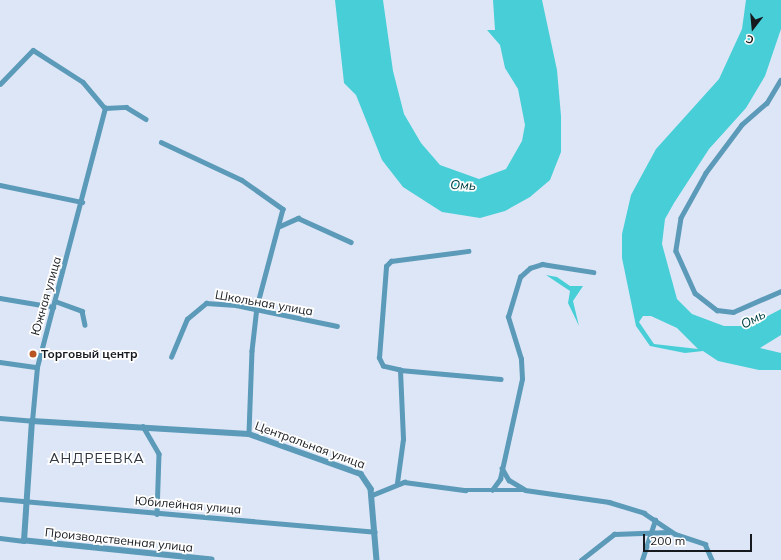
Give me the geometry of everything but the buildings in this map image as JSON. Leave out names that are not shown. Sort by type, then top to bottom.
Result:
[{"type":"street","points":[[0,84],[33,50],[83,82],[105,108],[126,107],[146,119]]},
{"type":"street","points":[[781,80],[767,103],[742,125],[706,173],[680,218],[676,245],[679,262],[691,285],[702,301],[717,310],[733,312],[781,291]]},
{"type":"street","name":"Южная улица","points":[[24,541],[37,367],[82,202],[105,108]]},
{"type":"street","points":[[161,142],[242,180],[278,203],[284,214],[279,227],[257,310],[252,351],[249,434]]},
{"type":"street","points":[[0,185],[82,202]]},
{"type":"street","points":[[279,227],[298,218],[351,242]]},
{"type":"street","points":[[468,251],[391,261],[383,277],[379,358],[383,366],[400,370],[501,379]]},
{"type":"street","points":[[492,490],[499,482],[501,466],[522,379],[521,359],[508,317],[520,277],[530,268],[542,264],[593,272]]},
{"type":"street","points":[[0,298],[53,307]]},
{"type":"street","points":[[55,301],[82,311],[85,325]]},
{"type":"street","name":"Школьная улица","points":[[171,357],[187,319],[202,305],[221,303],[337,326]]},
{"type":"street","points":[[0,362],[37,367]]},
{"type":"street","points":[[397,483],[403,439],[400,370]]},
{"type":"street","name":"Центральная улица","points":[[0,418],[249,434],[361,474],[368,481],[372,495],[377,560]]},
{"type":"street","points":[[143,426],[159,454],[157,514]]},
{"type":"street","points":[[501,466],[508,480],[526,490]]},
{"type":"street","points":[[372,495],[397,483],[492,490],[526,490],[608,502],[644,512],[675,534]]},
{"type":"street","name":"Юбилейная улица","points":[[0,499],[375,532]]},
{"type":"street","points":[[642,560],[655,520]]},
{"type":"street","points":[[581,560],[610,536],[651,531],[675,534],[705,544],[712,560]]},
{"type":"street","points":[[0,538],[24,541]]},
{"type":"street","name":"Производственная улица","points":[[24,541],[212,560]]},
{"type":"water","name":"Омь","points":[[335,0],[383,0],[393,71],[404,114],[421,143],[440,165],[479,179],[506,169],[522,141],[525,125],[518,89],[505,68],[500,45],[487,30],[495,30],[493,0],[542,0],[557,70],[561,116],[561,152],[550,180],[530,197],[505,211],[480,218],[442,212],[403,187],[382,160],[356,95],[344,83]]},
{"type":"water","points":[[746,0],[781,0],[781,29],[765,76],[746,108],[709,149],[674,203],[665,219],[662,244],[677,299],[692,314],[724,326],[749,326],[781,309],[781,335],[760,348],[781,353],[781,370],[759,370],[718,361],[703,351],[685,353],[650,346],[636,326],[622,258],[622,234],[631,195],[656,149],[719,79],[742,29]],"holes":[[[643,316],[651,316],[677,328],[698,349],[654,344],[639,322]]]},
{"type":"water","points":[[546,275],[557,277],[570,286],[583,286],[573,301],[579,326],[568,303],[570,291]]},
{"type":"place","name":"Торговый центр","points":[[33,354]]},
{"type":"district","name":"АНДРЕЕВКА","points":[[97,458]]}]
